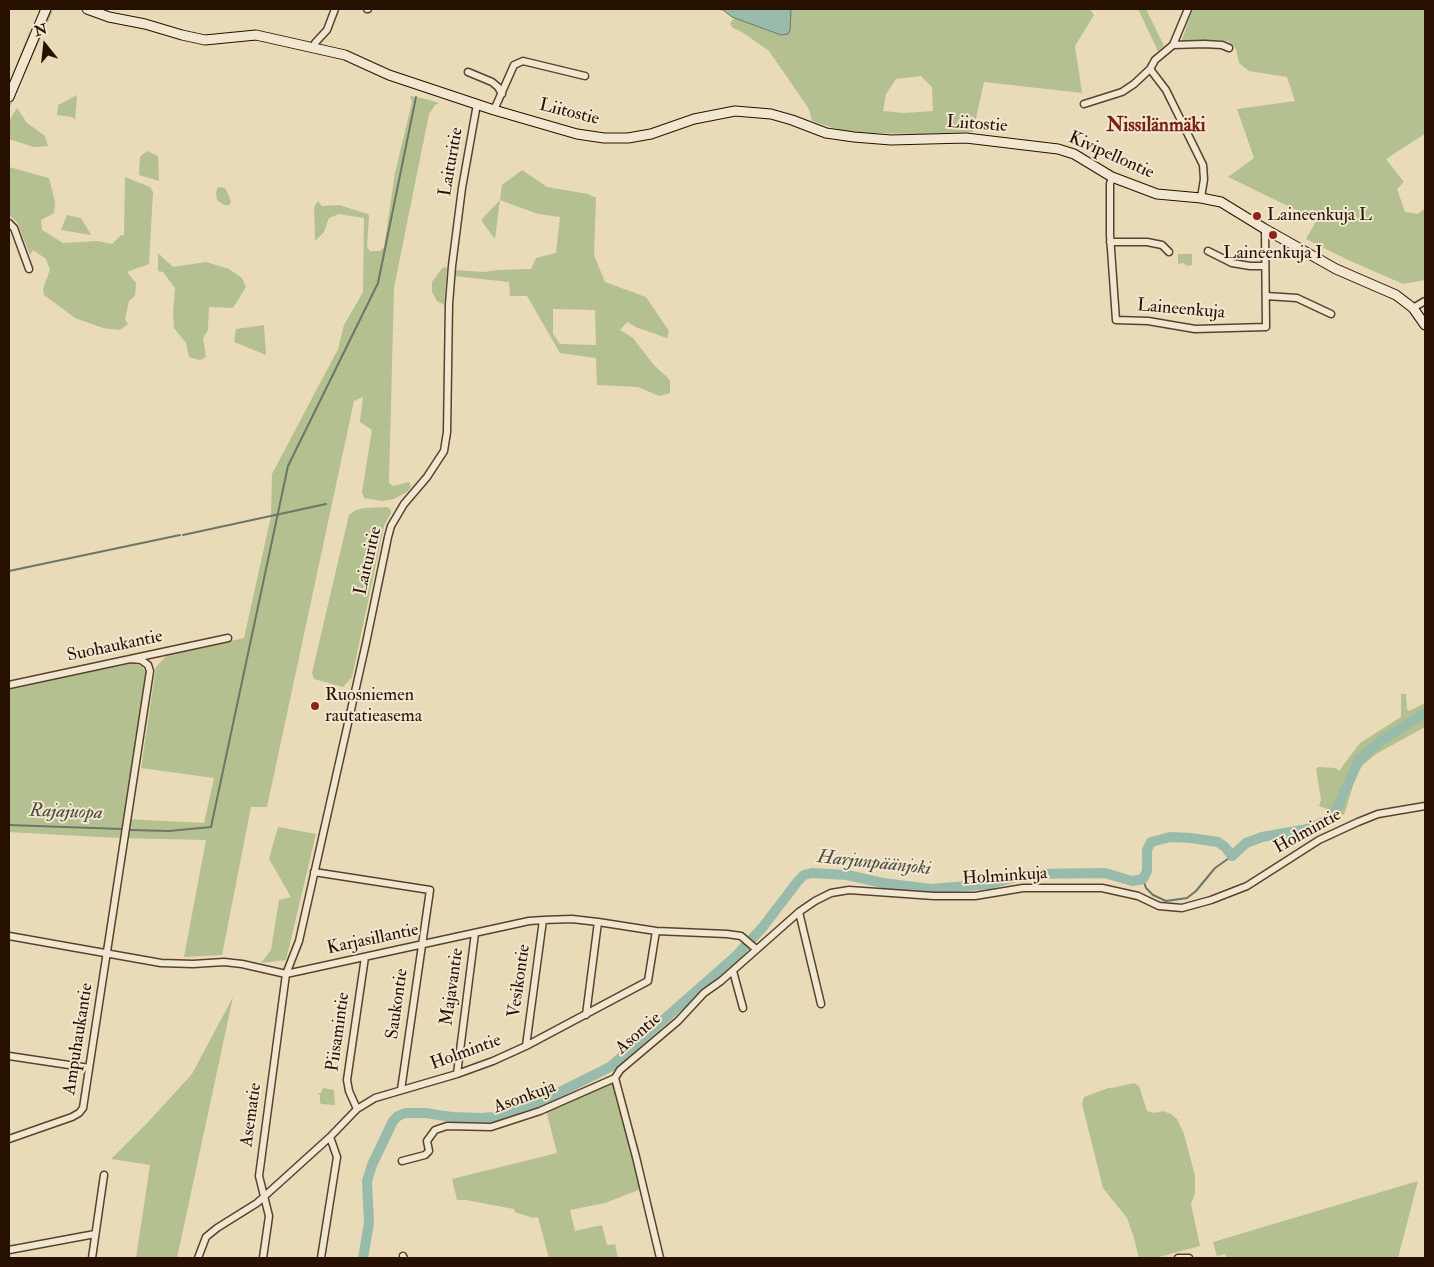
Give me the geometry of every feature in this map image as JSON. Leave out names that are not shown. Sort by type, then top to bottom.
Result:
[{"type":"street","points":[[9,97],[46,9]]},
{"type":"street","name":"Liitostie","points":[[87,9],[109,17],[145,24],[205,40],[256,35],[345,55],[389,74],[494,110],[577,134],[604,138],[628,138],[651,134],[694,119],[734,111],[771,114],[826,133],[854,138],[891,140],[966,138],[1053,148]]},
{"type":"street","points":[[314,48],[315,43],[327,30],[335,9]]},
{"type":"street","points":[[1084,104],[1120,93],[1134,84],[1150,69],[1155,60],[1173,45],[1188,9]]},
{"type":"street","points":[[1173,45],[1204,44],[1222,45],[1229,48]]},
{"type":"street","points":[[494,110],[514,65],[523,61],[585,76]]},
{"type":"street","points":[[1150,69],[1166,90],[1203,165],[1202,198]]},
{"type":"street","points":[[468,72],[492,82],[502,94]]},
{"type":"street","name":"Laituritie","points":[[286,974],[298,941],[391,526],[404,504],[428,477],[444,451],[447,432],[449,304],[452,266],[462,188],[477,104]]},
{"type":"street","name":"Kivipellontie","points":[[1053,148],[1074,154],[1112,177],[1156,194],[1202,198],[1221,202],[1336,269],[1396,294],[1413,308],[1425,324]]},
{"type":"street","name":"Laineenkuja","points":[[1112,177],[1109,206],[1110,242],[1116,320],[1148,322],[1195,329],[1266,327],[1266,296]]},
{"type":"street","points":[[9,223],[14,228],[29,269]]},
{"type":"street","points":[[1265,229],[1266,296],[1297,298],[1331,314]]},
{"type":"street","points":[[1110,242],[1147,242],[1162,245],[1169,252]]},
{"type":"street","points":[[1208,251],[1232,263],[1265,266]]},
{"type":"street","points":[[1413,308],[1425,301]]},
{"type":"street","name":"Suohaukantie","points":[[9,685],[228,638]]},
{"type":"street","name":"Ampuhaukantie","points":[[9,1138],[72,1117],[83,1108],[150,671],[148,665],[141,660],[130,659]]},
{"type":"street","name":"Holmintie","points":[[1211,900],[1247,886],[1319,840],[1358,822],[1378,814],[1425,806]]},
{"type":"street","name":"Saukontie","points":[[314,872],[430,890],[401,1090]]},
{"type":"street","name":"Holminkuja","points":[[754,947],[814,901],[831,893],[849,890],[934,896],[975,896],[1023,888],[1102,888],[1138,896],[1159,906],[1182,908],[1211,900]]},
{"type":"street","points":[[799,912],[821,1004]]},
{"type":"street","name":"Karjasillantie","points":[[9,936],[161,963],[238,963],[286,974],[529,921],[543,920],[572,919],[656,931],[727,934],[741,936],[754,947]]},
{"type":"street","name":"Vesikontie","points":[[526,1046],[543,920]]},
{"type":"street","points":[[586,1015],[598,922]]},
{"type":"street","name":"Holmintie","points":[[198,1258],[206,1237],[265,1196],[357,1109],[375,1098],[457,1074],[526,1046],[648,981],[656,931]]},
{"type":"street","name":"Majavantie","points":[[457,1074],[476,933]]},
{"type":"street","name":"Asontie","points":[[660,1258],[615,1078],[620,1070],[678,1020],[704,993],[733,971],[754,947]]},
{"type":"street","name":"Piisamintie","points":[[357,1109],[349,1091],[347,1080],[365,957]]},
{"type":"street","points":[[733,971],[743,1008]]},
{"type":"street","name":"Asematie","points":[[263,1258],[269,1216],[259,1176],[286,974]]},
{"type":"street","points":[[9,1056],[89,1068]]},
{"type":"street","name":"Asonkuja","points":[[402,1161],[425,1155],[429,1151],[427,1141],[435,1130],[447,1126],[491,1127],[540,1110],[615,1078]]},
{"type":"street","points":[[321,1258],[337,1157],[330,1136]]},
{"type":"street","points":[[92,1258],[104,1175]]},
{"type":"street","points":[[9,1250],[95,1234]]},
{"type":"street","points":[[1178,1258],[1189,1258]]},
{"type":"shaded area","points":[[715,9],[791,9],[790,30],[788,34],[781,35],[732,17],[723,10]]},
{"type":"shaded area","points":[[791,9],[1090,9],[1094,15],[1075,46],[1082,93],[984,82],[973,132],[927,134],[867,133],[839,130],[812,121],[809,109],[769,51],[733,28],[730,24],[733,19],[738,18],[768,31],[781,35],[788,34],[790,30]],"holes":[[[921,76],[932,87],[933,111],[904,113],[883,111],[886,94],[896,79]]]},
{"type":"shaded area","points":[[1138,9],[1146,9],[1164,46],[1158,51]]},
{"type":"shaded area","points":[[1193,9],[1425,9],[1425,135],[1386,159],[1404,182],[1397,189],[1405,212],[1418,214],[1425,208],[1425,280],[1403,284],[1306,239],[1317,220],[1228,177],[1254,158],[1237,109],[1295,101],[1287,77],[1249,71],[1239,63],[1236,49],[1228,41],[1181,42]]},
{"type":"shaded area","points":[[50,10],[53,11],[9,109],[9,105]]},
{"type":"shaded area","points":[[30,30],[29,37],[9,89],[9,83]]},
{"type":"shaded area","points":[[77,95],[75,120],[72,117],[57,115],[58,105]]},
{"type":"shaded area","points":[[410,96],[439,103],[435,105],[429,114],[394,288],[389,483],[393,486],[409,482],[411,486],[407,492],[394,499],[382,501],[364,498],[362,492],[372,430],[360,422],[363,397],[354,401],[267,807],[251,807],[222,955],[184,957],[206,840],[118,838],[9,832],[9,689],[131,663],[141,666],[147,674],[125,819],[204,823],[214,778],[141,768],[156,667],[167,655],[244,638],[271,516],[272,474],[338,349],[344,325],[363,292],[364,218],[339,214],[329,218],[324,232],[315,241],[314,207],[318,201],[322,206],[339,205],[368,214],[367,247],[370,251],[380,251],[384,247],[395,173],[412,102]]},
{"type":"shaded area","points":[[17,108],[27,123],[45,136],[48,146],[34,147],[9,139],[9,121]]},
{"type":"shaded area","points":[[147,151],[158,156],[159,181],[139,175],[140,157]]},
{"type":"shaded area","points":[[9,167],[49,178],[55,202],[54,213],[41,220],[42,230],[63,243],[97,241],[112,244],[121,235],[124,235],[125,177],[150,187],[153,192],[149,264],[127,272],[136,283],[135,296],[129,301],[125,319],[128,324],[120,330],[103,328],[75,318],[44,295],[43,289],[50,270],[46,259],[33,250],[30,255],[17,222],[9,215]]},
{"type":"shaded area","points":[[522,170],[547,187],[588,194],[596,198],[594,255],[605,282],[646,297],[669,331],[667,338],[627,322],[620,330],[633,338],[653,364],[670,380],[670,393],[659,396],[638,387],[597,385],[596,358],[560,353],[527,296],[510,296],[509,282],[453,276],[454,270],[484,272],[531,269],[536,258],[556,253],[560,217],[538,214],[500,200],[502,185]],"holes":[[[553,309],[595,310],[596,345],[560,344],[553,334]]]},
{"type":"shaded area","points":[[218,187],[225,188],[231,202],[229,205],[224,205],[217,200],[216,192]]},
{"type":"shaded area","points":[[500,200],[495,239],[482,222],[482,219]]},
{"type":"shaded area","points":[[67,215],[81,218],[91,235],[61,230]]},
{"type":"shaded area","points":[[158,253],[173,267],[206,262],[229,269],[242,278],[246,287],[233,308],[209,307],[208,330],[203,338],[206,357],[200,360],[189,357],[186,343],[174,328],[175,288],[163,272],[158,271]]},
{"type":"shaded area","points":[[1178,254],[1192,254],[1192,265],[1178,264]]},
{"type":"shaded area","points":[[443,267],[447,268],[444,305],[437,301],[432,292],[432,282]]},
{"type":"shaded area","points":[[264,325],[266,355],[234,342],[236,329]]},
{"type":"shaded area","points":[[387,507],[391,510],[391,513],[384,526],[352,677],[343,687],[314,679],[312,673],[349,515],[356,510],[364,508]]},
{"type":"shaded area","points":[[1401,694],[1406,694],[1407,709],[1409,711],[1425,703],[1425,727],[1376,754],[1358,769],[1344,815],[1319,806],[1321,800],[1316,769],[1318,767],[1336,768],[1339,771],[1360,743],[1401,717]]},
{"type":"shaded area","points":[[278,827],[316,834],[286,960],[261,963],[271,950],[279,900],[291,897],[269,859]]},
{"type":"shaded area","points":[[233,997],[177,1258],[136,1258],[150,1165],[111,1159],[192,1074]]},
{"type":"shaded area","points":[[610,1083],[615,1085],[641,1189],[605,1203],[570,1210],[575,1231],[602,1225],[607,1245],[615,1244],[618,1258],[549,1258],[538,1217],[533,1218],[515,1212],[514,1209],[457,1200],[452,1179],[557,1153],[546,1110]]},
{"type":"shaded area","points":[[1134,1083],[1139,1086],[1147,1111],[1154,1113],[1163,1111],[1177,1119],[1184,1134],[1195,1176],[1195,1193],[1191,1204],[1200,1246],[1155,1258],[1139,1258],[1127,1218],[1103,1188],[1082,1104],[1084,1097],[1108,1088]]},
{"type":"shaded area","points":[[323,1088],[334,1090],[335,1105],[321,1104],[318,1093],[321,1093]]},
{"type":"shaded area","points":[[1418,1181],[1398,1258],[1227,1258],[1225,1254],[1217,1256],[1213,1242]]},
{"type":"waterway","points":[[130,830],[169,831],[211,827],[288,466],[378,283],[416,97]]},
{"type":"waterway","points":[[183,535],[326,504]]},
{"type":"waterway","points":[[9,571],[180,535]]},
{"type":"waterway","name":"Harjunpäänjoki","points":[[363,1258],[369,1223],[367,1181],[372,1165],[393,1121],[398,1116],[405,1113],[425,1113],[452,1117],[494,1117],[548,1098],[610,1067],[736,956],[762,928],[804,875],[812,873],[847,875],[883,883],[931,889],[990,884],[1027,874],[1105,873],[1132,881],[1143,879],[1147,871],[1147,850],[1151,842],[1170,837],[1218,842],[1232,856],[1246,843],[1262,837],[1308,829],[1327,820],[1335,812],[1359,760],[1378,743],[1425,713]]},
{"type":"waterway","name":"Rajajuopa","points":[[9,825],[122,829]]},
{"type":"waterway","points":[[1143,879],[1146,888],[1153,895],[1166,901],[1187,898],[1196,891],[1215,868],[1232,856]]},
{"type":"place","name":"Laineenkuja L","points":[[1257,216]]},
{"type":"place","name":"Laineenkuja I","points":[[1273,235]]},
{"type":"place","name":"Ruosniemen rautatieasema","points":[[315,706]]},
{"type":"district","name":"Nissilänmäki","points":[[1156,127]]}]
